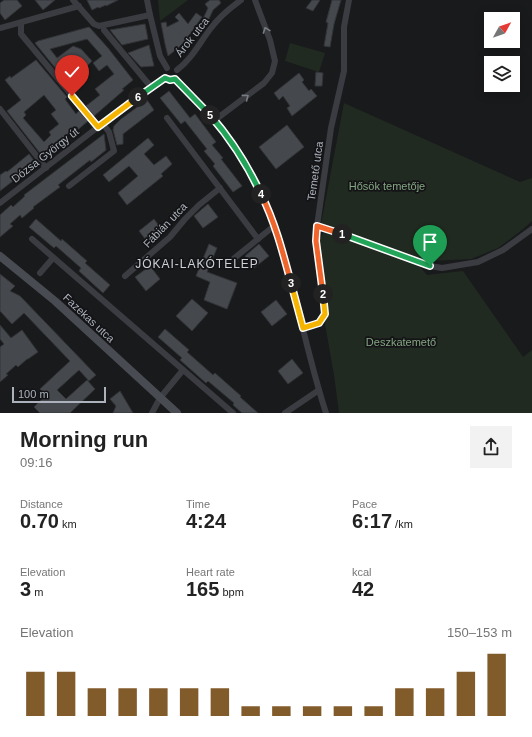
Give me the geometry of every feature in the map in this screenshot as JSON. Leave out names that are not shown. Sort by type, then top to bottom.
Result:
[{"type":"street","points":[[73,0],[94,24],[101,28],[151,87]]},
{"type":"street","points":[[147,0],[160,56],[167,68]]},
{"type":"street","name":"Árok utca","points":[[177,70],[183,66],[198,48],[212,27],[226,12],[241,0]]},
{"type":"street","points":[[215,120],[264,83],[272,73],[275,61],[270,40],[255,0]]},
{"type":"street","name":"Temető utca","points":[[303,328],[319,323],[325,314],[316,241],[317,226],[331,128],[344,70],[344,27],[349,2]]},
{"type":"street","points":[[0,28],[79,6]]},
{"type":"street","points":[[101,28],[150,15]]},
{"type":"street","points":[[21,23],[22,34],[100,125],[109,132],[114,151],[69,186]]},
{"type":"street","points":[[167,68],[172,67],[177,70],[178,75],[175,79]]},
{"type":"street","points":[[167,68],[164,72],[165,78],[170,80],[175,79]]},
{"type":"street","name":"Dózsa György út","points":[[0,203],[100,125],[165,78]]},
{"type":"street","points":[[175,79],[222,128],[253,177],[266,204],[284,257],[326,413]]},
{"type":"street","points":[[0,109],[46,168]]},
{"type":"street","points":[[167,118],[258,239]]},
{"type":"street","name":"Fábián utca","points":[[125,276],[170,237],[184,219],[220,188]]},
{"type":"street","points":[[232,260],[274,226]]},
{"type":"street","points":[[317,226],[430,266],[442,268],[478,262],[503,250],[532,229]]},
{"type":"street","name":"Fazekas utca","points":[[32,239],[233,413]]},
{"type":"street","name":"Fazekas utca","points":[[0,256],[55,301],[177,413]]},
{"type":"street","points":[[40,273],[53,258]]},
{"type":"street","points":[[152,413],[160,398],[183,370]]},
{"type":"street","points":[[285,413],[319,390]]},
{"type":"green space","points":[[158,0],[188,0],[160,21]]},
{"type":"green space","points":[[290,43],[325,53],[319,72],[285,61]]},
{"type":"green space","name":"Hősök temetője","points":[[344,103],[520,182],[532,178],[532,221],[498,248],[471,259],[429,261],[321,224]]},
{"type":"green space","name":"Deszkatemető","points":[[324,232],[368,246],[420,267],[427,275],[463,271],[523,357],[532,350],[532,413],[339,413],[325,324],[327,314],[319,240]]},
{"type":"building","points":[[4,0],[17,0],[22,6],[5,20],[0,13],[0,3]]},
{"type":"building","points":[[35,0],[55,0],[43,10]]},
{"type":"building","points":[[87,0],[118,0],[106,6],[98,7],[92,10]]},
{"type":"building","points":[[210,0],[219,0],[221,3],[213,10],[208,21],[203,19],[208,8],[205,4]]},
{"type":"building","points":[[312,0],[320,0],[313,11],[306,8]]},
{"type":"building","points":[[332,0],[341,0],[334,24],[330,47],[324,46],[328,23],[326,22]]},
{"type":"building","points":[[179,13],[188,24],[196,13],[202,17],[183,44],[168,56],[161,23],[166,22],[167,27],[179,21],[175,17]]},
{"type":"building","points":[[145,24],[148,39],[122,45],[110,30]]},
{"type":"building","points":[[89,27],[108,48],[133,80],[122,89],[124,90],[94,116],[86,106],[100,95],[95,89],[114,74],[107,65],[99,71],[93,63],[102,56],[87,39],[50,49],[57,58],[73,46],[81,49],[92,61],[83,70],[74,59],[62,68],[79,88],[74,91],[35,43]]},
{"type":"building","points":[[149,45],[154,66],[141,67],[128,53]]},
{"type":"building","points":[[36,60],[67,97],[65,99],[76,114],[79,111],[88,121],[74,133],[72,131],[63,139],[64,140],[43,157],[7,111],[21,100],[5,80],[10,76],[11,78]],"holes":[[[44,95],[56,110],[51,114],[59,124],[49,132],[51,135],[44,142],[23,118],[26,115],[24,112]]]},
{"type":"building","points":[[316,72],[323,73],[322,86],[315,86]]},
{"type":"building","points":[[299,73],[304,80],[302,82],[309,91],[311,89],[317,96],[292,116],[287,108],[290,106],[283,96],[279,100],[274,93]]},
{"type":"building","points":[[169,91],[190,118],[195,114],[216,142],[212,145],[223,158],[221,159],[242,186],[233,192],[213,166],[215,164],[204,151],[207,149],[185,121],[181,124],[160,98]]},
{"type":"building","points":[[147,100],[154,110],[123,134],[123,144],[117,145],[113,130],[114,126]]},
{"type":"building","points":[[287,125],[304,147],[276,169],[259,147]]},
{"type":"building","points":[[104,134],[106,150],[91,162],[90,160],[58,185],[60,187],[33,207],[34,208],[22,218],[20,215],[10,224],[13,226],[0,237],[0,215],[11,205],[13,207],[25,196],[24,195]]},
{"type":"building","points":[[148,138],[154,145],[144,154],[154,165],[166,156],[172,164],[161,174],[163,176],[127,205],[118,193],[138,176],[129,166],[109,182],[103,175]]},
{"type":"building","points":[[29,154],[36,163],[0,191],[0,175],[6,171],[7,172]]},
{"type":"building","points":[[208,204],[218,217],[203,228],[194,216]]},
{"type":"building","points":[[36,219],[87,261],[85,263],[110,285],[103,293],[79,271],[81,268],[56,246],[54,248],[29,227]]},
{"type":"building","points":[[154,219],[164,233],[149,244],[139,231]]},
{"type":"building","points":[[209,244],[217,248],[207,272],[237,283],[227,309],[204,300],[210,282],[196,276]]},
{"type":"building","points":[[259,244],[269,256],[254,268],[245,256]]},
{"type":"building","points":[[150,266],[160,279],[146,291],[135,277]]},
{"type":"building","points":[[0,274],[15,286],[10,291],[20,296],[96,375],[89,381],[79,370],[57,390],[66,399],[87,380],[95,389],[70,413],[40,413],[34,407],[46,395],[40,389],[70,361],[24,313],[12,324],[0,311]]},
{"type":"building","points":[[192,299],[208,313],[192,331],[176,316]]},
{"type":"building","points":[[276,300],[287,314],[272,326],[261,312]]},
{"type":"building","points":[[0,325],[11,338],[22,330],[38,352],[18,367],[16,365],[0,382],[0,347],[4,344],[0,339]]},
{"type":"building","points":[[165,329],[189,350],[187,352],[213,375],[215,373],[258,413],[242,413],[233,405],[234,403],[208,381],[206,383],[180,360],[182,358],[158,337]]},
{"type":"building","points":[[292,359],[303,373],[288,384],[278,371]]},
{"type":"building","points":[[120,391],[133,413],[113,413],[116,406],[110,399]]},
{"type":"district","name":"JÓKAI-LAKÓTELEP","points":[[197,264]]},
{"type":"route","points":[[72,96],[98,127],[165,78],[170,80],[175,79],[204,108],[222,128],[234,145],[253,177],[266,204],[284,257],[303,328],[319,323],[325,314],[316,241],[317,226],[430,266]]}]
